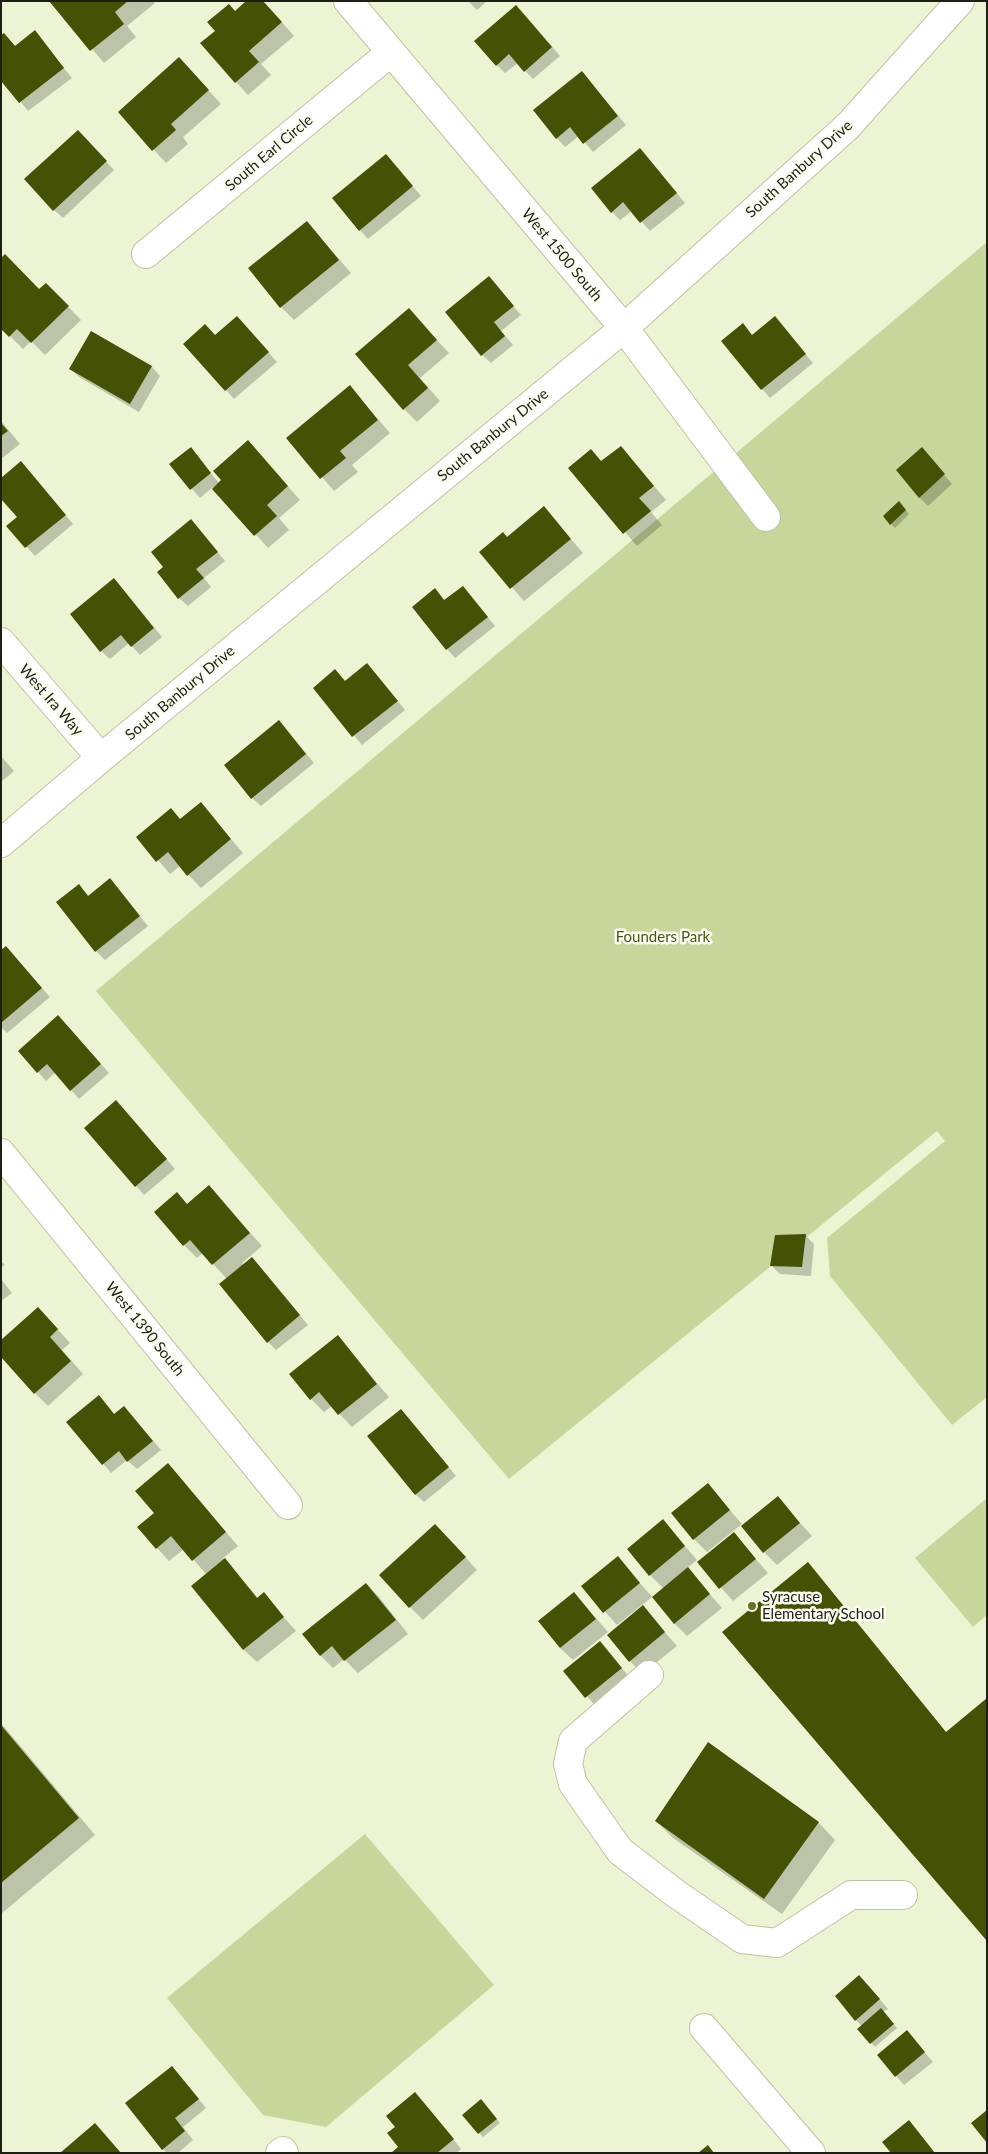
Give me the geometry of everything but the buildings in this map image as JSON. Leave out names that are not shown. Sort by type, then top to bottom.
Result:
[{"type":"street","name":"West 1500 South","points":[[348,1],[624,328],[766,518]]},
{"type":"street","name":"South Banbury Drive","points":[[1,843],[101,758],[624,328],[848,126],[960,1]]},
{"type":"street","name":"South Earl Circle","points":[[146,254],[391,52]]},
{"type":"street","name":"West Ira Way","points":[[1,642],[101,758]]},
{"type":"street","name":"West 1390 South","points":[[1,1153],[288,1505]]},
{"type":"street","points":[[649,1675],[573,1742],[568,1764],[573,1784],[620,1851],[742,1939],[778,1943],[851,1895],[903,1895]]},
{"type":"street","points":[[704,2028],[811,2153]]},
{"type":"green space","name":"Founders Park","points":[[987,242],[987,1397],[952,1425],[830,1276],[827,1238],[945,1141],[937,1131],[509,1479],[96,991]]},
{"type":"green space","points":[[987,1498],[987,1615],[973,1627],[915,1558]]},
{"type":"green space","points":[[365,1834],[494,1985],[326,2127],[263,2115],[167,1998]]},
{"type":"place","name":"Syracuse Elementary School","points":[[752,1606]]}]
